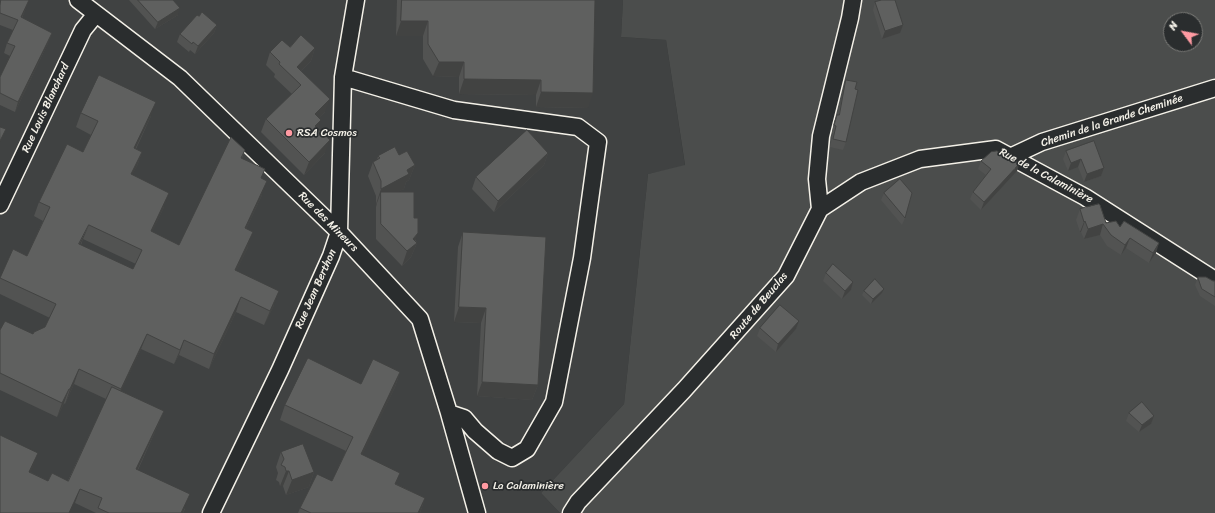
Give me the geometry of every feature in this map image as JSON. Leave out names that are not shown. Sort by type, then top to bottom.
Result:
[{"type":"street","name":"Rue des Mineurs","points":[[78,0],[180,78],[340,232],[420,319],[449,413],[477,513]]},
{"type":"street","name":"Rue Jean Berthon","points":[[211,513],[280,370],[331,256],[340,232],[343,77],[356,0]]},
{"type":"street","points":[[820,209],[817,179],[821,136],[850,18],[853,0]]},
{"type":"street","name":"Rue Louis Blanchard","points":[[0,205],[83,30],[96,14]]},
{"type":"street","points":[[343,77],[454,110],[578,127],[598,142],[582,258],[554,402],[527,449],[512,458],[498,451],[475,431],[464,418],[449,413]]},
{"type":"street","name":"Chemin de la Grande Cheminée","points":[[1010,156],[1042,142],[1215,88]]},
{"type":"street","name":"Rue de la Calaminière","points":[[820,209],[861,182],[920,159],[996,149],[1085,197],[1215,280]]},
{"type":"street","name":"Route de Beuclas","points":[[571,513],[578,502],[684,390],[786,276],[820,209]]},
{"type":"shaded area","points":[[0,0],[623,0],[621,37],[666,40],[685,166],[648,174],[624,404],[541,493],[560,513],[0,513]]},
{"type":"shaded area","points":[[623,0],[1215,0],[1215,513],[560,513],[541,493],[624,404],[648,174],[685,165],[666,40],[621,37]]},
{"type":"building","points":[[1,0],[29,0],[21,17],[52,33],[18,102],[0,93],[0,77],[15,46],[7,43],[18,20],[0,13]]},
{"type":"building","points":[[138,0],[173,0],[180,8],[158,22]]},
{"type":"building","points":[[402,0],[595,0],[593,93],[541,92],[541,80],[464,79],[464,62],[439,62],[428,44],[428,21],[401,21]]},
{"type":"building","points":[[882,0],[895,0],[903,25],[885,31],[875,2]]},
{"type":"building","points":[[202,12],[217,25],[198,46],[193,42],[192,44],[180,34],[197,15],[199,16]]},
{"type":"building","points":[[301,35],[315,48],[297,67],[330,99],[315,114],[321,120],[315,126],[330,140],[309,162],[266,119],[301,85],[279,64],[280,62],[270,52],[282,40],[290,47]]},
{"type":"building","points":[[99,75],[156,102],[134,148],[142,152],[131,174],[169,193],[151,231],[179,245],[231,137],[245,150],[241,158],[265,169],[261,178],[267,181],[245,228],[253,232],[235,270],[279,291],[270,311],[241,297],[214,354],[184,340],[180,350],[147,334],[121,389],[79,369],[62,403],[0,373],[0,330],[5,321],[33,334],[34,332],[45,327],[56,304],[0,278],[13,249],[27,256],[50,207],[39,202],[67,144],[83,152],[98,121],[81,113]],"holes":[[[89,225],[142,250],[133,269],[79,244]]]},
{"type":"building","points":[[846,80],[857,82],[855,89],[858,90],[846,142],[833,139],[836,126],[834,125],[837,115],[839,115]]},
{"type":"building","points":[[0,127],[6,129],[0,141]]},
{"type":"building","points":[[527,130],[548,153],[498,201],[476,177]]},
{"type":"building","points":[[1094,141],[1104,168],[1087,174],[1081,159],[1071,163],[1066,151]]},
{"type":"building","points":[[395,147],[399,155],[407,151],[415,165],[407,170],[409,174],[381,189],[381,181],[373,162],[380,158],[378,156]]},
{"type":"building","points":[[997,151],[1020,163],[984,202],[973,192],[991,169],[981,161],[991,152]]},
{"type":"building","points":[[900,179],[912,193],[905,218],[884,193]]},
{"type":"building","points":[[381,192],[414,192],[414,218],[418,218],[418,233],[413,239],[417,243],[407,251],[381,224]]},
{"type":"building","points":[[1099,204],[1106,223],[1116,221],[1120,227],[1124,221],[1159,243],[1153,253],[1130,238],[1125,245],[1111,235],[1103,224],[1088,229],[1080,209]]},
{"type":"building","points":[[463,232],[546,237],[538,385],[482,382],[486,308],[459,307]]},
{"type":"building","points":[[833,264],[853,282],[845,291],[826,273]]},
{"type":"building","points":[[1198,277],[1206,277],[1215,281],[1215,297],[1202,289]]},
{"type":"building","points":[[875,279],[884,289],[873,299],[864,291]]},
{"type":"building","points":[[780,305],[799,321],[778,344],[760,328]]},
{"type":"building","points":[[308,358],[361,384],[373,359],[400,372],[361,454],[400,473],[395,484],[425,498],[418,513],[311,513],[300,508],[317,474],[332,481],[353,437],[285,405]]},
{"type":"building","points":[[112,387],[164,411],[136,469],[190,494],[181,513],[109,513],[98,508],[102,498],[80,489],[69,513],[0,513],[0,435],[38,453],[29,472],[48,481],[52,473],[68,481]]},
{"type":"building","points":[[1142,402],[1154,416],[1142,425],[1129,413]]},
{"type":"building","points":[[303,444],[314,472],[292,480],[289,471],[286,471],[285,467],[281,465],[284,459],[281,452]]},
{"type":"place","name":"RSA Cosmos","points":[[289,133]]},
{"type":"place","name":"La Calaminière","points":[[485,486]]}]
